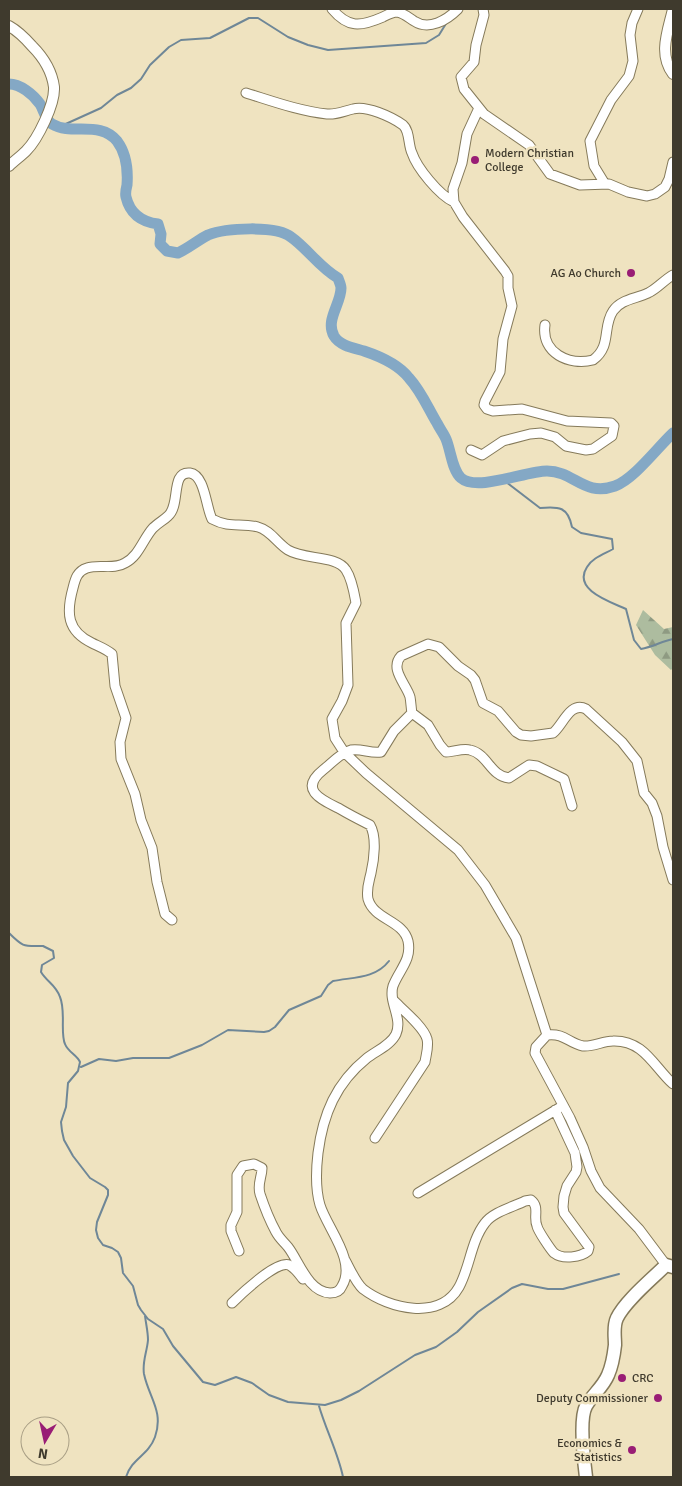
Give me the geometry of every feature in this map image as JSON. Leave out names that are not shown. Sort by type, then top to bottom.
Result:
[{"type":"highway","points":[[586,1477],[582,1416],[586,1406],[603,1385],[609,1373],[614,1350],[617,1318],[637,1293],[670,1266]]},
{"type":"main road","points":[[673,9],[664,46],[666,62],[673,74]]},
{"type":"main road","points":[[9,26],[18,31],[39,53],[49,70],[54,88],[52,100],[40,130],[27,150],[9,166]]},
{"type":"street","points":[[332,9],[340,18],[353,24],[362,24],[396,12],[405,15],[419,24],[428,25],[448,18],[458,9]]},
{"type":"street","points":[[482,9],[484,15],[476,45],[475,60],[462,77],[462,86],[491,121],[529,144],[550,174],[580,185],[614,185],[628,192],[647,196],[655,194],[665,187],[673,162]]},
{"type":"street","points":[[605,184],[594,166],[590,141],[611,100],[629,76],[633,61],[630,35],[632,22],[638,9]]},
{"type":"street","points":[[246,93],[328,115],[354,108],[366,109],[400,123],[406,129],[414,160],[436,189],[454,202]]},
{"type":"street","points":[[471,450],[482,455],[503,441],[541,433],[555,437],[566,446],[586,450],[593,448],[612,436],[614,426],[611,423],[601,421],[567,421],[522,409],[493,411],[487,409],[484,405],[484,401],[500,372],[503,339],[512,306],[508,288],[508,276],[486,244],[463,217],[454,202],[452,188],[462,163],[467,134],[479,108]]},
{"type":"street","points":[[545,325],[544,340],[552,352],[573,360],[593,360],[603,350],[612,312],[618,305],[647,294],[673,275]]},
{"type":"street","points":[[172,920],[165,914],[157,882],[152,848],[141,820],[135,794],[121,759],[120,742],[126,718],[115,686],[112,654],[78,635],[70,621],[70,596],[75,578],[85,568],[122,565],[131,558],[152,529],[173,511],[178,479],[183,474],[193,473],[199,479],[204,491],[212,519],[227,525],[247,525],[261,528],[288,550],[307,557],[338,562],[346,568],[356,603],[346,623],[348,685],[332,719],[335,738],[344,752],[366,773],[458,850],[485,885],[516,938],[547,1035]]},
{"type":"street","points":[[412,714],[410,697],[398,672],[397,662],[401,656],[428,644],[439,647],[450,659],[471,675],[475,680],[483,703],[490,705],[498,711],[516,732],[521,735],[531,736],[553,733],[570,710],[578,707],[586,708],[622,742],[637,762],[644,793],[652,803],[657,816],[664,854],[673,880]]},
{"type":"street","points":[[412,714],[394,731],[381,752],[357,749],[344,752],[315,776],[312,783],[313,790],[323,802],[370,825],[374,830],[371,871],[366,888],[368,898],[374,910],[405,932],[409,948],[407,961],[392,989],[398,1025],[396,1036],[366,1059],[350,1075],[330,1104],[323,1125],[319,1150],[317,1188],[322,1212],[345,1260],[362,1288],[394,1304],[418,1309],[430,1308],[443,1303],[459,1287],[479,1231],[486,1221],[516,1205],[531,1200],[536,1207],[536,1226],[554,1253],[564,1257],[583,1255],[588,1251],[589,1247],[564,1213],[562,1206],[567,1186],[576,1172],[577,1160],[555,1110]]},
{"type":"street","points":[[412,714],[428,724],[446,752],[465,750],[476,752],[501,776],[509,778],[529,765],[561,776],[566,783],[572,806]]},
{"type":"street","points":[[375,1138],[424,1062],[428,1049],[428,1039],[423,1030],[393,1000]]},
{"type":"street","points":[[670,1266],[657,1255],[639,1229],[600,1188],[563,1105],[535,1053],[536,1047],[547,1035],[557,1034],[584,1046],[614,1041],[629,1043],[643,1052],[673,1084]]},
{"type":"street","points":[[418,1193],[563,1105]]},
{"type":"street","points":[[238,1251],[231,1231],[231,1225],[238,1212],[237,1175],[243,1166],[254,1164],[262,1168],[259,1180],[260,1193],[277,1235],[289,1247],[311,1282],[317,1289],[324,1292]]},
{"type":"street","points":[[232,1303],[245,1289],[282,1264],[290,1266],[314,1289],[334,1293],[341,1288],[345,1278],[345,1260]]},
{"type":"green space","points":[[643,610],[664,629],[673,627],[673,668],[671,670],[655,655],[636,625]]},
{"type":"waterway","points":[[59,127],[101,108],[117,95],[131,88],[141,79],[150,65],[169,47],[181,40],[210,38],[249,18],[258,18],[288,37],[328,50],[426,43],[439,35],[447,22]]},
{"type":"waterway","points":[[9,84],[26,90],[34,97],[52,124],[68,129],[102,131],[117,141],[126,162],[126,194],[130,208],[142,219],[158,224],[161,234],[160,244],[167,251],[178,253],[208,235],[238,229],[275,231],[284,233],[297,242],[325,269],[338,278],[341,288],[331,324],[334,336],[343,344],[382,358],[405,373],[421,394],[444,435],[458,475],[468,482],[490,482],[547,471],[565,475],[587,486],[604,489],[615,486],[630,477],[673,433]]},
{"type":"waterway","points":[[502,479],[540,508],[552,507],[562,509],[568,515],[572,527],[581,533],[612,539],[613,549],[598,556],[587,567],[584,575],[589,589],[603,599],[626,609],[634,640],[641,649],[673,639]]},
{"type":"waterway","points":[[9,933],[24,945],[43,946],[53,951],[54,958],[42,965],[41,972],[58,993],[63,1009],[65,1044],[80,1062],[78,1071],[68,1083],[66,1107],[61,1122],[62,1131],[64,1140],[73,1156],[90,1178],[108,1190],[108,1195],[97,1222],[98,1238],[103,1245],[118,1252],[121,1258],[123,1273],[133,1286],[141,1310],[148,1319],[163,1329],[173,1346],[203,1382],[215,1385],[236,1377],[252,1383],[269,1395],[288,1402],[325,1405],[359,1391],[415,1355],[436,1347],[457,1332],[478,1312],[512,1288],[522,1284],[548,1289],[563,1289],[619,1274]]},
{"type":"waterway","points":[[81,1067],[99,1059],[116,1061],[133,1058],[169,1058],[202,1045],[228,1030],[269,1031],[275,1027],[289,1010],[321,996],[333,981],[370,974],[383,967],[389,961]]},
{"type":"waterway","points":[[126,1477],[132,1465],[152,1443],[158,1420],[144,1374],[144,1361],[148,1340],[145,1316]]},
{"type":"waterway","points":[[319,1406],[343,1477]]},
{"type":"place","name":"Modern Christian College","points":[[475,160]]},
{"type":"place","name":"AG Ao Church","points":[[631,273]]},
{"type":"place","name":"CRC","points":[[622,1378]]},
{"type":"place","name":"Deputy Commissioner","points":[[658,1398]]},
{"type":"place","name":"Economics & Statistics","points":[[632,1450]]}]
